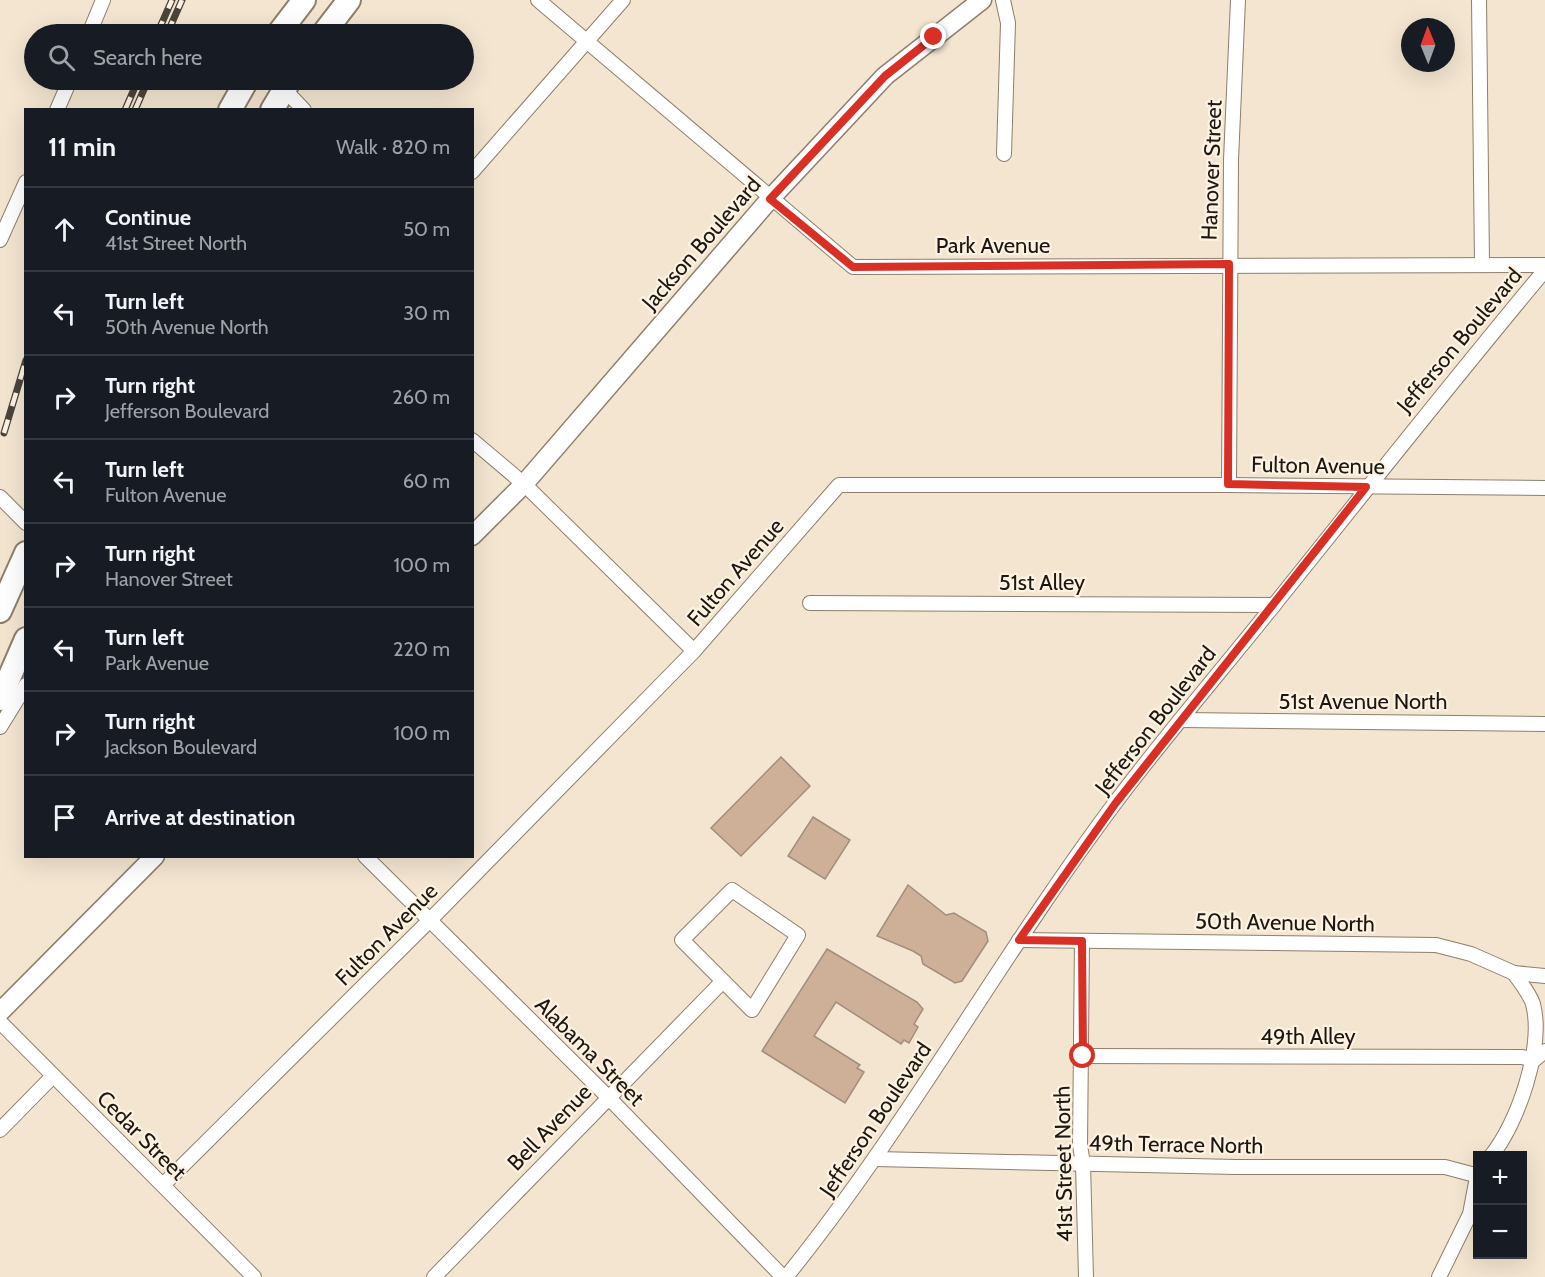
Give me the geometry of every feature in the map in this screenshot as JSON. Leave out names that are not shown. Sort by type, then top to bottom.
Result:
[{"type":"main road","points":[[286,24],[304,0]]},
{"type":"main road","points":[[331,24],[349,0]]},
{"type":"main road","points":[[231,108],[242,90]]},
{"type":"main road","points":[[273,108],[284,90]]},
{"type":"main road","points":[[0,611],[24,557]]},
{"type":"main road","points":[[0,699],[24,644]]},
{"type":"street","points":[[93,24],[103,0]]},
{"type":"street","name":"Park Avenue","points":[[538,0],[853,267],[1545,264]]},
{"type":"street","points":[[474,170],[623,0]]},
{"type":"street","name":"Jackson Boulevard","points":[[474,534],[524,484],[770,199],[885,76],[982,0]]},
{"type":"street","points":[[1003,0],[1008,23],[1004,154]]},
{"type":"street","name":"Hanover Street","points":[[1228,484],[1231,160],[1238,0]]},
{"type":"street","points":[[1479,0],[1482,263]]},
{"type":"street","points":[[58,108],[66,90]]},
{"type":"street","points":[[291,90],[303,108]]},
{"type":"street","points":[[0,240],[24,186]]},
{"type":"street","name":"Jefferson Boulevard","points":[[785,1277],[826,1228],[1019,940],[1115,804],[1366,487],[1545,270]]},
{"type":"street","points":[[474,442],[524,484],[694,651]]},
{"type":"street","name":"Fulton Avenue","points":[[162,1185],[430,920],[694,651],[840,486],[1228,484],[1545,488]]},
{"type":"street","points":[[0,497],[24,521]]},
{"type":"street","name":"51st Alley","points":[[810,603],[1274,605]]},
{"type":"street","points":[[0,727],[24,688]]},
{"type":"street","name":"51st Avenue North","points":[[1180,720],[1545,724]]},
{"type":"street","points":[[0,1012],[153,858]]},
{"type":"street","name":"Alabama Street","points":[[367,858],[608,1097],[785,1277]]},
{"type":"street","points":[[732,890],[798,935],[752,1010],[722,982],[682,940],[732,890]]},
{"type":"street","name":"50th Avenue North","points":[[1019,940],[1436,945],[1471,954],[1514,973],[1545,976]]},
{"type":"street","name":"41st Street North","points":[[1082,941],[1083,1056],[1080,1145],[1083,1164],[1086,1277]]},
{"type":"street","points":[[1494,1151],[1504,1140],[1534,1060],[1537,1027],[1532,1002],[1514,973]]},
{"type":"street","name":"Bell Avenue","points":[[434,1277],[722,982]]},
{"type":"street","name":"Cedar Street","points":[[0,1022],[254,1277]]},
{"type":"street","points":[[1534,1060],[1545,1051]]},
{"type":"street","name":"49th Alley","points":[[1083,1056],[1522,1057],[1534,1060]]},
{"type":"street","points":[[0,1130],[53,1076]]},
{"type":"street","name":"49th Terrace North","points":[[874,1159],[1083,1164],[1445,1167],[1473,1172]]},
{"type":"street","points":[[1439,1277],[1470,1214],[1473,1194]]},
{"type":"building","points":[[781,757],[810,786],[741,856],[711,828]]},
{"type":"building","points":[[813,817],[850,840],[825,879],[788,856]]},
{"type":"building","points":[[908,885],[946,915],[954,913],[986,932],[988,941],[962,981],[955,983],[923,964],[921,956],[913,951],[877,936]]},
{"type":"building","points":[[827,949],[917,1002],[923,1009],[914,1024],[918,1027],[909,1043],[904,1040],[901,1044],[836,1002],[814,1036],[860,1065],[857,1068],[864,1072],[845,1103],[762,1051]]},
{"type":"railway","points":[[161,24],[172,0]]},
{"type":"railway","points":[[171,24],[182,0]]},
{"type":"railway","points":[[126,108],[134,90]]},
{"type":"railway","points":[[136,108],[144,90]]},
{"type":"railway","points":[[4,433],[24,367]]},
{"type":"route","points":[[934,37],[885,76],[770,199],[853,267],[1229,264],[1228,484],[1366,487],[1115,804],[1019,940],[1082,941],[1083,1056]]}]
